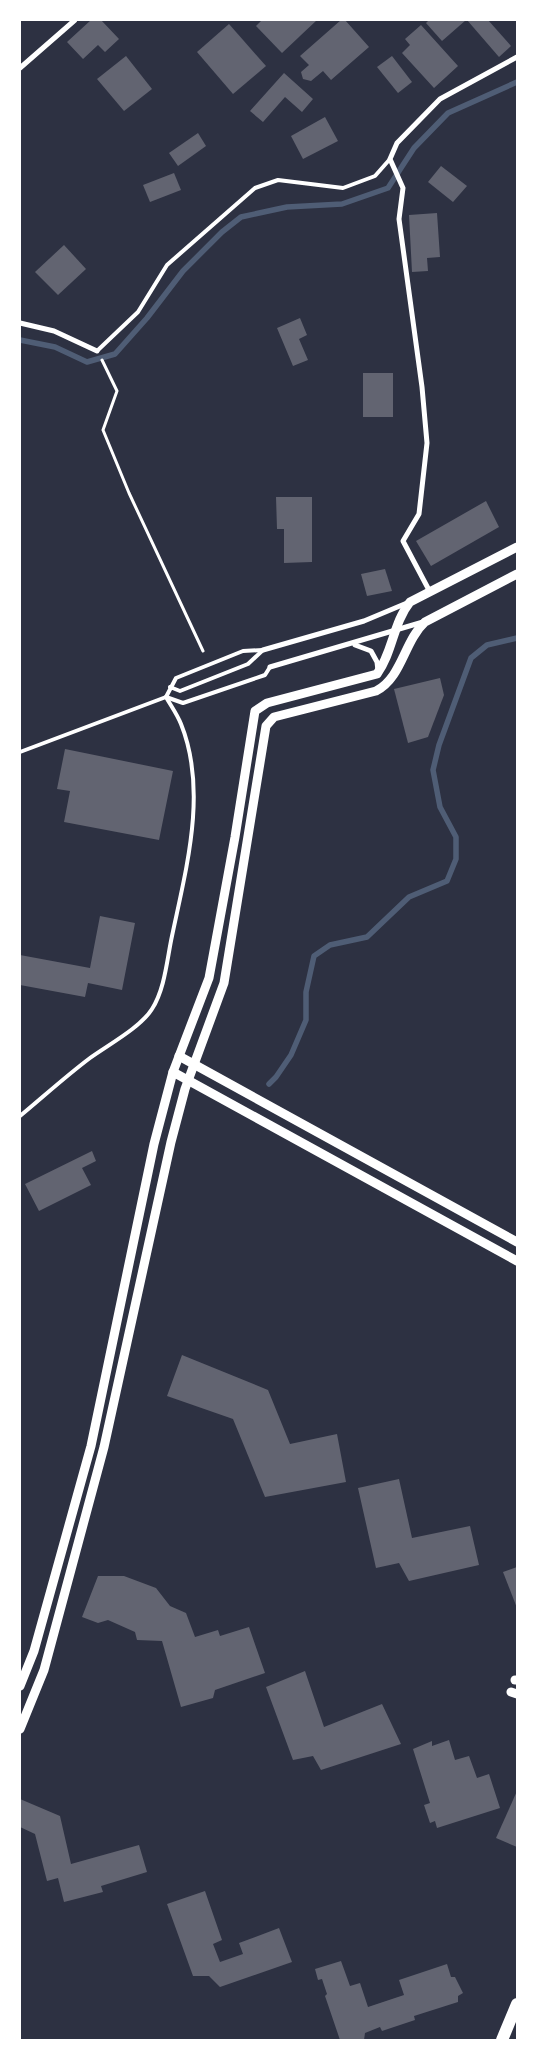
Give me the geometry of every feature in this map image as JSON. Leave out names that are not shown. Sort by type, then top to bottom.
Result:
[{"type":"main road","points":[[502,2040],[517,2004]]},
{"type":"street","points":[[20,68],[74,20]]},
{"type":"street","points":[[430,592],[403,541],[419,514],[426,443],[422,387],[399,219],[403,188],[390,159],[397,143],[440,99],[517,57]]},
{"type":"street","points":[[20,323],[54,331],[98,351]]},
{"type":"street","points":[[263,650],[364,621],[410,602],[517,547]]},
{"type":"street","points":[[270,667],[352,645],[429,620],[517,574]]},
{"type":"street","points":[[20,1686],[34,1651],[91,1446],[154,1144],[173,1072],[209,978],[236,837],[255,711],[267,703],[374,675],[386,657],[404,609],[410,602]]},
{"type":"street","points":[[20,1728],[44,1670],[104,1447],[171,1142],[192,1064],[224,983],[266,726],[274,717],[376,692],[384,688],[415,634],[429,620]]},
{"type":"street","points":[[352,645],[361,645],[371,651],[378,666],[374,675]]},
{"type":"street","points":[[179,1056],[517,1242]]},
{"type":"street","points":[[173,1072],[517,1261]]},
{"type":"lane","points":[[98,351],[138,312],[167,265],[255,188],[278,180],[343,188],[375,176],[390,159]]},
{"type":"lane","points":[[166,697],[176,678],[243,651],[263,650]]},
{"type":"lane","points":[[170,687],[180,692],[248,664],[263,650]]},
{"type":"lane","points":[[20,752],[166,697],[183,703],[265,675],[270,667]]},
{"type":"lane","points":[[20,1116],[88,1060],[134,1026],[152,1009],[161,987],[187,860],[193,818],[193,782],[188,745],[181,722],[166,697]]},
{"type":"path","points":[[98,351],[117,391],[103,430],[129,493],[203,651]]},
{"type":"building","points":[[91,20],[101,20],[119,39],[105,52],[98,45],[83,59],[67,42]]},
{"type":"building","points":[[262,20],[317,20],[282,53],[256,26]]},
{"type":"building","points":[[341,20],[345,20],[369,47],[331,80],[323,71],[311,81],[303,79],[301,72],[309,65],[300,56]]},
{"type":"building","points":[[429,20],[466,20],[442,41],[426,23]]},
{"type":"building","points":[[467,20],[488,20],[511,46],[499,57]]},
{"type":"building","points":[[229,24],[266,66],[233,94],[197,52]]},
{"type":"building","points":[[421,25],[458,66],[434,88],[402,53],[410,45],[405,39]]},
{"type":"building","points":[[126,56],[152,89],[124,111],[97,79]]},
{"type":"building","points":[[392,56],[412,82],[398,93],[377,67]]},
{"type":"building","points":[[284,73],[313,99],[302,112],[285,97],[263,122],[250,111]]},
{"type":"building","points":[[325,117],[338,141],[303,159],[291,136]]},
{"type":"building","points":[[198,133],[206,146],[178,166],[169,153]]},
{"type":"building","points":[[441,166],[467,186],[453,202],[428,182]]},
{"type":"building","points":[[174,173],[181,190],[150,202],[143,185]]},
{"type":"building","points":[[437,213],[440,257],[427,258],[428,271],[412,272],[409,215]]},
{"type":"building","points":[[64,245],[86,269],[58,295],[35,272]]},
{"type":"building","points":[[300,318],[307,335],[299,339],[308,360],[293,366],[277,328]]},
{"type":"building","points":[[363,373],[393,373],[393,417],[363,417]]},
{"type":"building","points":[[276,497],[312,497],[312,562],[284,563],[284,529],[277,529]]},
{"type":"building","points":[[486,501],[499,527],[431,566],[416,541]]},
{"type":"building","points":[[385,569],[392,591],[367,596],[361,574]]},
{"type":"building","points":[[440,678],[444,695],[428,737],[408,743],[394,689]]},
{"type":"building","points":[[65,749],[173,771],[159,840],[64,822],[70,791],[57,789]]},
{"type":"building","points":[[100,916],[135,923],[122,990],[88,983],[85,997],[20,985],[20,955],[90,968]]},
{"type":"building","points":[[92,1151],[96,1161],[82,1168],[91,1185],[39,1211],[25,1184]]},
{"type":"building","points":[[182,1355],[268,1390],[290,1444],[337,1434],[346,1482],[265,1497],[233,1419],[167,1396]]},
{"type":"building","points":[[399,1479],[412,1538],[470,1526],[479,1565],[409,1581],[399,1563],[376,1568],[358,1488]]},
{"type":"building","points":[[517,1567],[517,1608],[503,1572]]},
{"type":"building","points":[[98,1576],[124,1576],[156,1588],[170,1606],[186,1613],[195,1637],[218,1630],[220,1636],[249,1627],[265,1673],[215,1690],[213,1698],[181,1707],[162,1641],[137,1640],[135,1632],[108,1620],[98,1623],[82,1617]]},
{"type":"building","points":[[305,1671],[324,1727],[382,1704],[401,1744],[321,1770],[313,1756],[293,1760],[266,1687]]},
{"type":"building","points":[[449,1740],[455,1760],[469,1756],[477,1778],[489,1774],[500,1808],[437,1828],[435,1821],[430,1823],[424,1805],[430,1803],[413,1749],[432,1741],[432,1746]]},
{"type":"building","points":[[517,1791],[517,1847],[496,1838]]},
{"type":"building","points":[[20,1799],[60,1816],[71,1864],[139,1845],[147,1872],[101,1886],[103,1892],[64,1902],[58,1878],[47,1881],[35,1834],[20,1827]]},
{"type":"building","points":[[205,1891],[222,1940],[213,1944],[220,1962],[243,1954],[239,1943],[279,1928],[292,1962],[220,1987],[209,1976],[193,1976],[167,1904]]},
{"type":"building","points":[[341,1961],[350,1986],[360,1983],[368,2007],[404,1995],[399,1980],[447,1964],[451,1977],[455,1977],[463,1993],[458,1996],[458,2002],[414,2016],[415,2020],[382,2031],[380,2027],[365,2033],[364,2040],[340,2040],[325,1996],[327,1994],[322,1979],[318,1980],[315,1969]]},
{"type":"waterway","points":[[20,340],[55,347],[87,362],[115,354],[147,318],[183,271],[222,232],[241,217],[287,207],[342,204],[388,188],[414,148],[448,113],[517,82]]},
{"type":"waterway","points":[[269,1084],[291,1055],[306,1020],[306,992],[314,956],[330,945],[367,937],[409,897],[447,881],[456,859],[456,837],[440,807],[433,770],[439,745],[471,658],[487,645],[517,638]]}]
